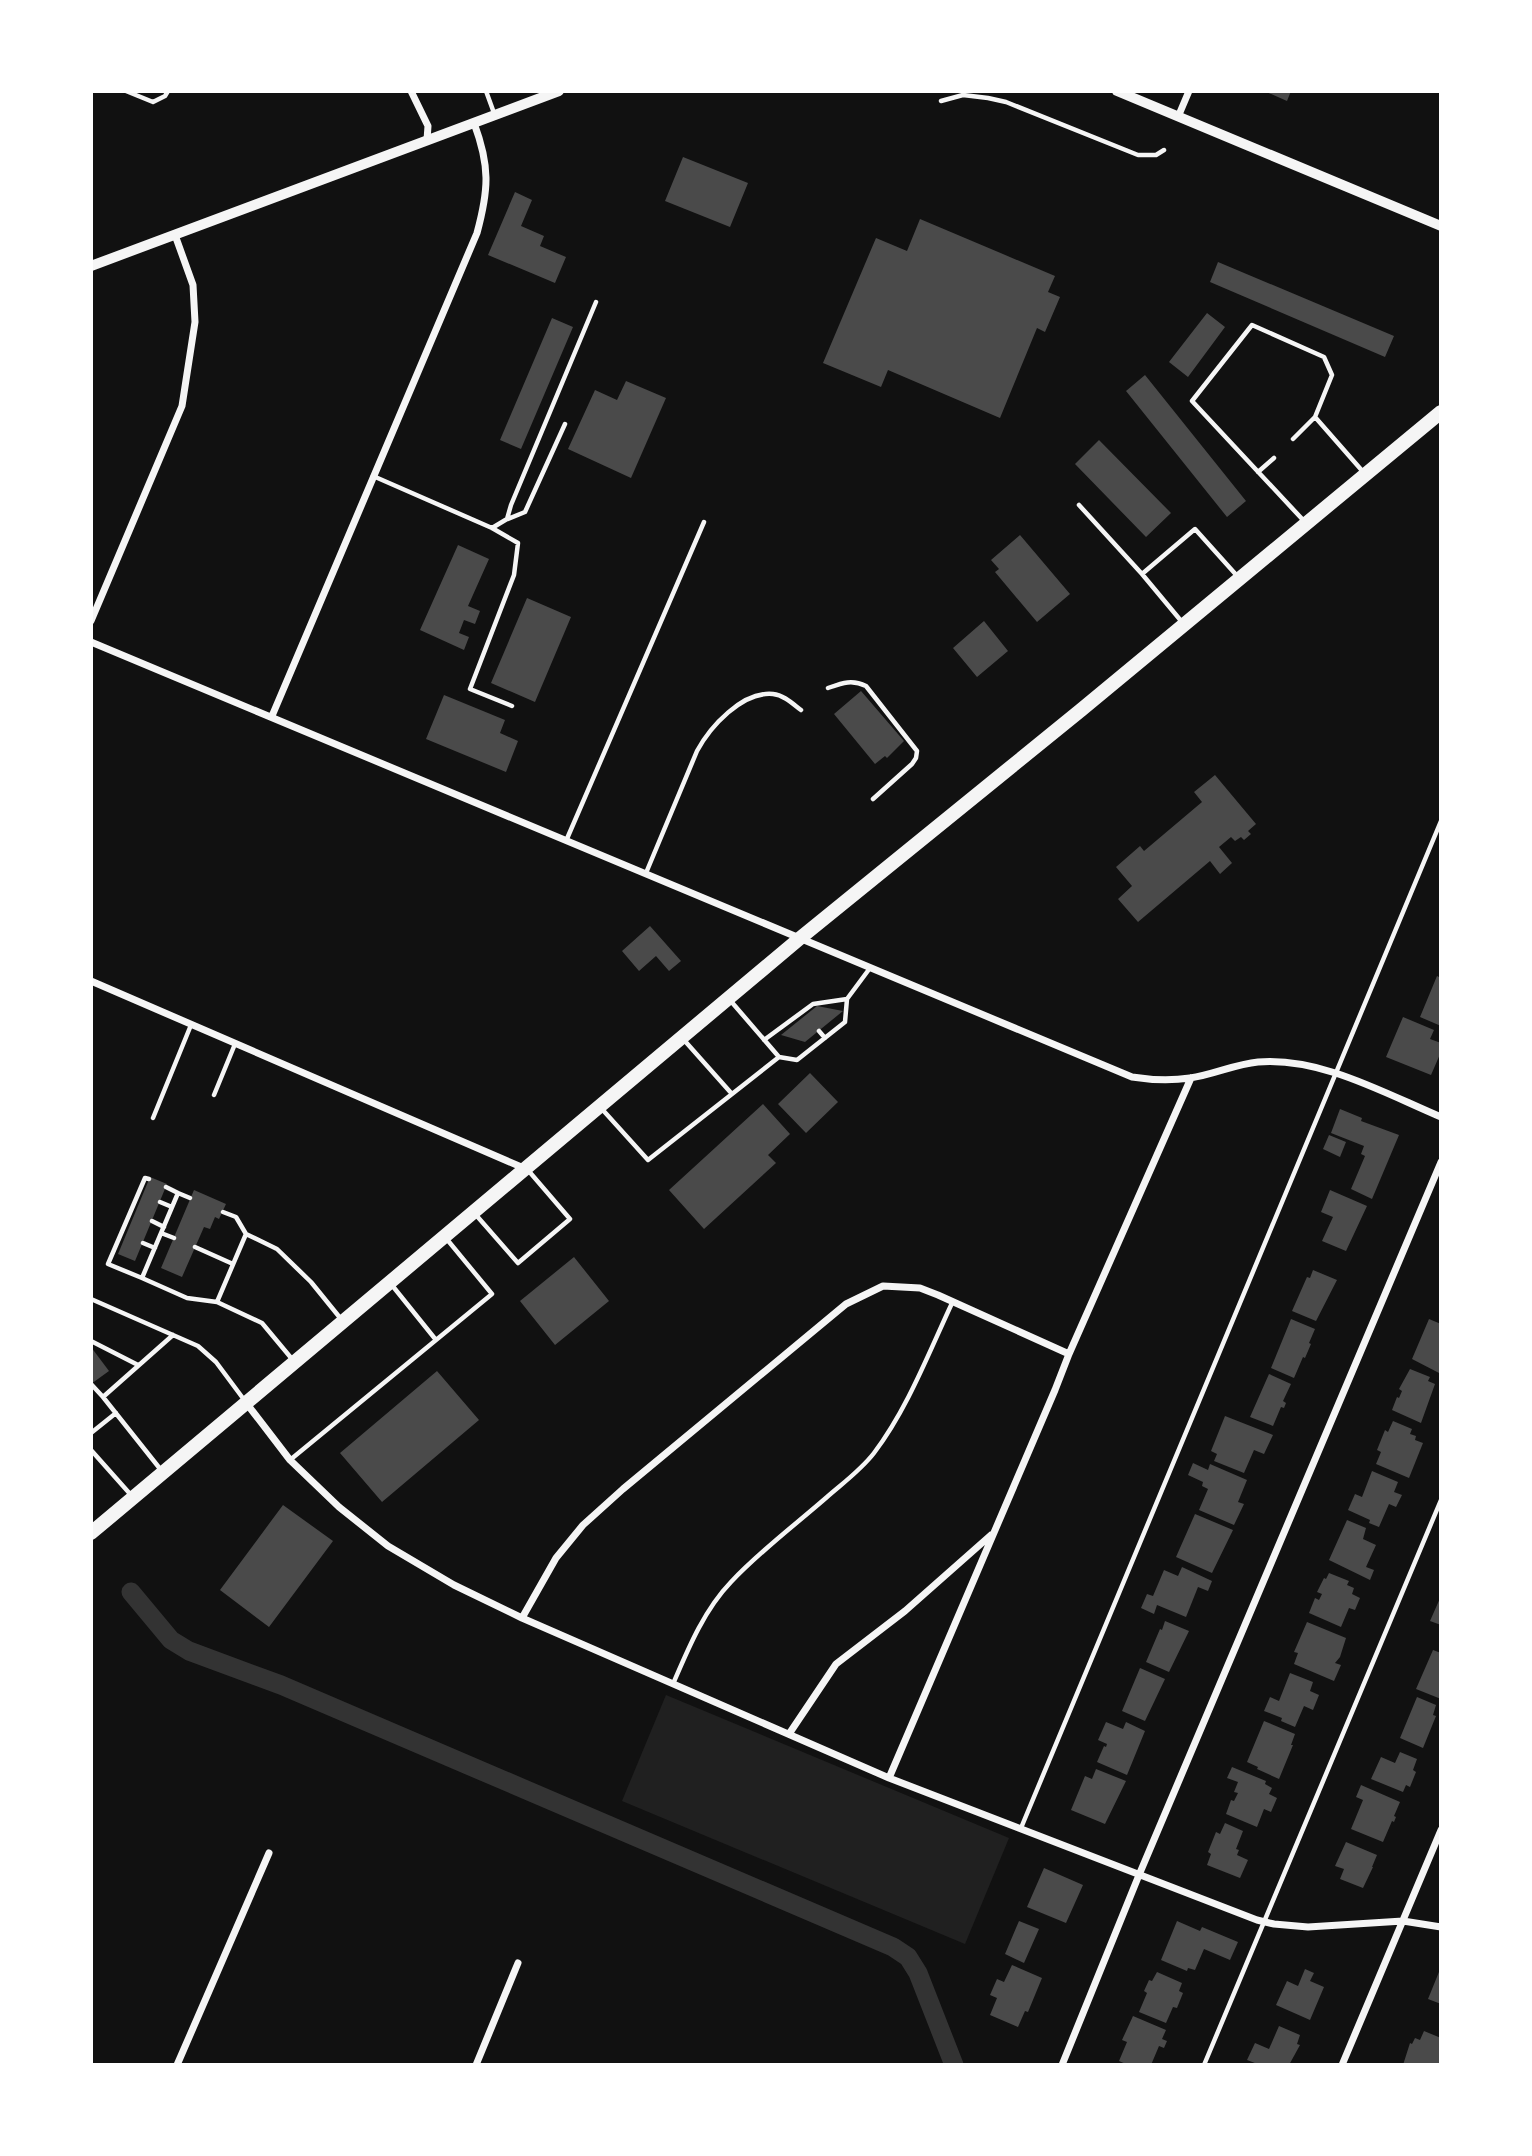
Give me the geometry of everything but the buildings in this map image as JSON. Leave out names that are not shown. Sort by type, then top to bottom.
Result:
[{"type":"main road","points":[[91,1533],[799,939],[1441,412]]},
{"type":"street","points":[[411,91],[428,126],[428,141]]},
{"type":"street","points":[[91,266],[559,91]]},
{"type":"street","points":[[1117,91],[1441,226]]},
{"type":"street","points":[[1178,117],[1189,91]]},
{"type":"street","points":[[272,716],[477,233],[487,177],[483,147],[474,123]]},
{"type":"street","points":[[91,621],[182,406],[195,322],[192,285],[175,235]]},
{"type":"street","points":[[91,642],[1132,1077],[1157,1081],[1191,1078],[1255,1062],[1305,1064],[1335,1073],[1441,1117]]},
{"type":"street","points":[[91,981],[526,1169]]},
{"type":"street","points":[[889,1778],[1069,1354],[1191,1078]]},
{"type":"street","points":[[1062,2065],[1139,1875],[1441,1162]]},
{"type":"street","points":[[522,1618],[556,1558],[583,1525],[846,1304],[883,1286],[920,1288],[1069,1354]]},
{"type":"street","points":[[247,1404],[290,1460],[339,1507],[388,1546],[454,1585],[522,1618],[889,1778],[1264,1922],[1308,1927],[1403,1921],[1441,1927]]},
{"type":"street","points":[[789,1734],[836,1664],[905,1611],[994,1532]]},
{"type":"street","points":[[1342,2065],[1441,1830]]},
{"type":"street","points":[[177,2065],[269,1853]]},
{"type":"street","points":[[476,2065],[519,1964]]},
{"type":"lane","points":[[126,91],[153,102],[169,91]]},
{"type":"lane","points":[[486,91],[495,115]]},
{"type":"lane","points":[[941,101],[963,95],[988,98],[1021,108],[1138,155],[1156,155],[1164,150]]},
{"type":"lane","points":[[507,519],[510,505],[596,302]]},
{"type":"lane","points":[[1293,439],[1315,418],[1332,375],[1324,357],[1252,325],[1192,401],[1306,524]]},
{"type":"lane","points":[[1315,418],[1365,475]]},
{"type":"lane","points":[[492,528],[525,512],[565,424]]},
{"type":"lane","points":[[1258,472],[1274,458]]},
{"type":"lane","points":[[373,476],[492,528],[518,543],[514,575],[470,689],[512,706]]},
{"type":"lane","points":[[1079,505],[1184,625]]},
{"type":"lane","points":[[566,841],[704,522]]},
{"type":"lane","points":[[1142,575],[1195,529],[1240,579]]},
{"type":"lane","points":[[828,688],[849,681],[866,686],[917,751],[912,764],[873,799]]},
{"type":"lane","points":[[646,874],[705,736],[717,723],[731,710],[760,695],[774,694],[784,697],[801,710]]},
{"type":"lane","points":[[1021,1829],[1441,821]]},
{"type":"lane","points":[[728,998],[779,1057],[797,1060],[845,1022],[847,999],[870,968]]},
{"type":"lane","points":[[764,1040],[813,1004],[847,999]]},
{"type":"lane","points":[[153,1118],[191,1024]]},
{"type":"lane","points":[[818,1031],[825,1038]]},
{"type":"lane","points":[[682,1038],[732,1094]]},
{"type":"lane","points":[[214,1096],[235,1043]]},
{"type":"lane","points":[[600,1107],[648,1160],[779,1057]]},
{"type":"lane","points":[[474,1212],[517,1263],[570,1219],[526,1169]]},
{"type":"lane","points":[[149,1180],[145,1178],[123,1235],[108,1264],[187,1298],[217,1302],[262,1323],[296,1363]]},
{"type":"lane","points":[[166,1187],[190,1198]]},
{"type":"lane","points":[[142,1278],[178,1193]]},
{"type":"lane","points":[[160,1202],[172,1207]]},
{"type":"lane","points":[[223,1212],[236,1217],[246,1234],[277,1249],[311,1282],[344,1322]]},
{"type":"lane","points":[[152,1222],[163,1227]]},
{"type":"lane","points":[[161,1233],[174,1238]]},
{"type":"lane","points":[[217,1302],[246,1234]]},
{"type":"lane","points":[[290,1460],[492,1294],[445,1237]]},
{"type":"lane","points":[[142,1243],[155,1248]]},
{"type":"lane","points":[[195,1247],[233,1264]]},
{"type":"lane","points":[[390,1283],[436,1340]]},
{"type":"lane","points":[[91,1299],[198,1346],[216,1362],[247,1404]]},
{"type":"lane","points":[[673,1684],[705,1617],[729,1584],[755,1558],[855,1474],[873,1454],[893,1424],[953,1301]]},
{"type":"lane","points":[[103,1397],[173,1334]]},
{"type":"lane","points":[[91,1341],[138,1366]]},
{"type":"lane","points":[[91,1384],[164,1473]]},
{"type":"lane","points":[[91,1433],[116,1413]]},
{"type":"lane","points":[[91,1450],[133,1498]]},
{"type":"lane","points":[[1204,2065],[1441,1500]]},
{"type":"shaded area","points":[[666,1695],[1009,1838],[965,1944],[622,1801]]},
{"type":"waterway","points":[[131,1592],[171,1640],[189,1651],[281,1685],[893,1947],[908,1957],[918,1973],[954,2065]]}]
